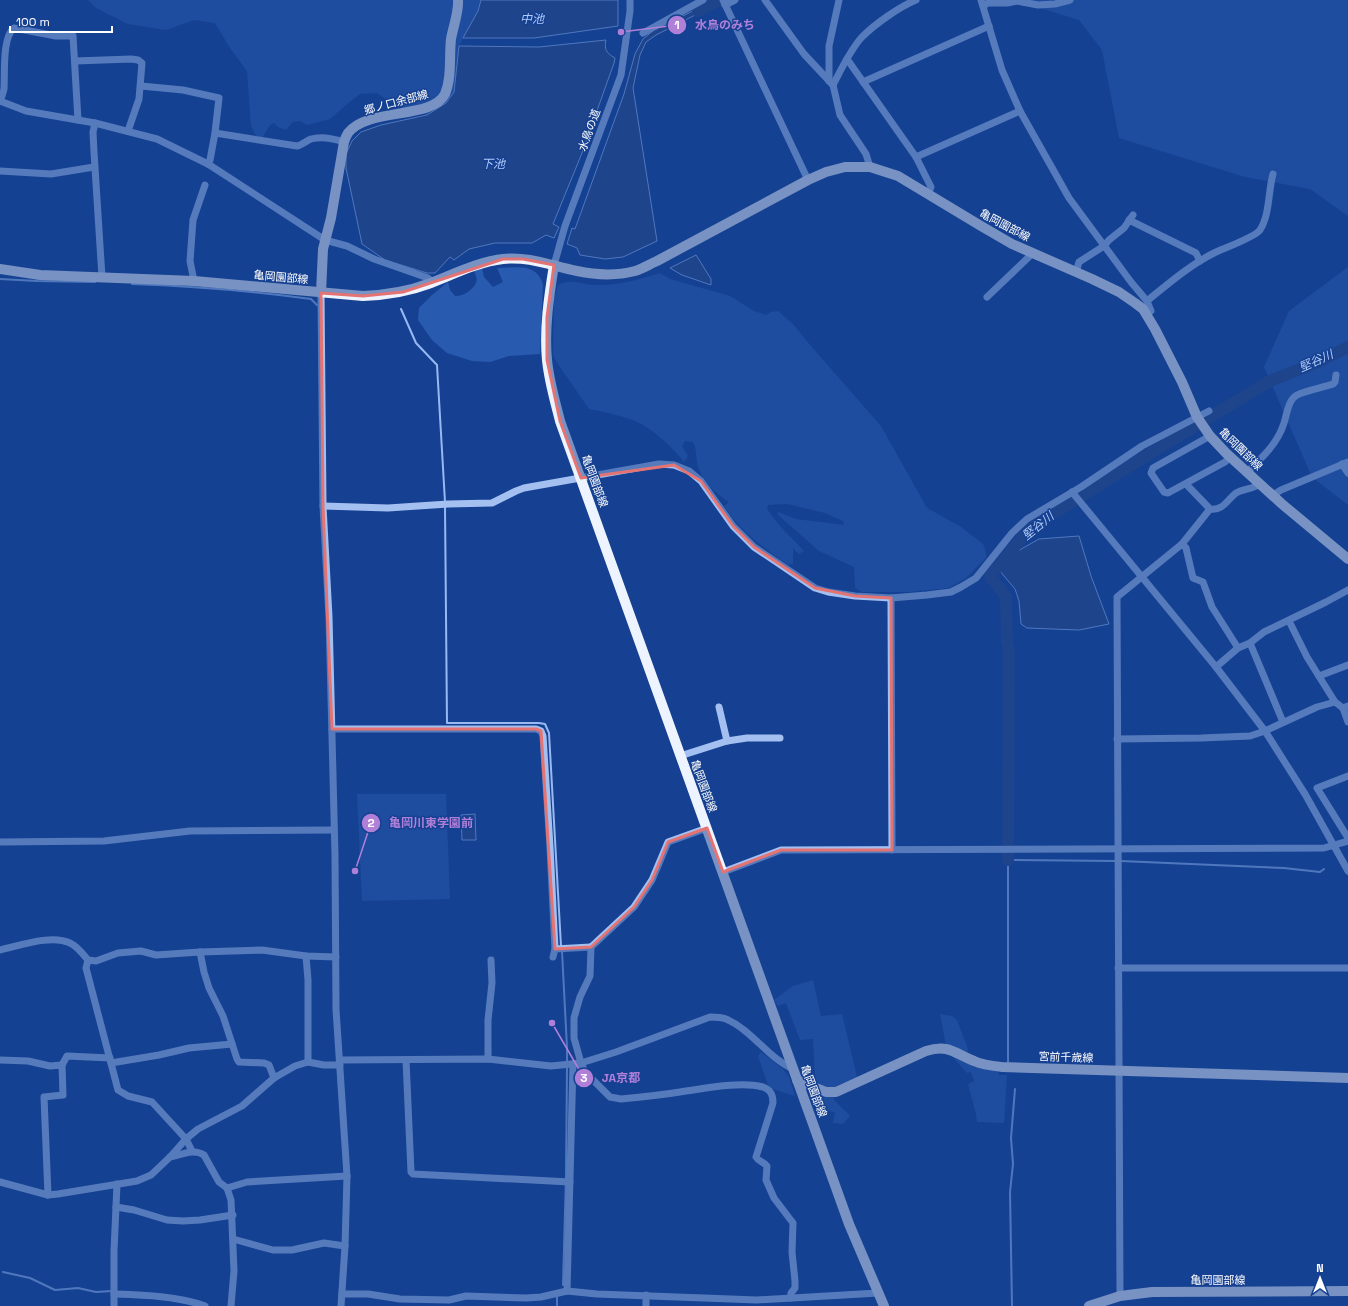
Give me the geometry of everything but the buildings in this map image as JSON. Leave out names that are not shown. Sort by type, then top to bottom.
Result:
[{"type":"main road","name":"郷ノ口余部線","points":[[321,293],[323,249],[331,218],[344,142],[348,133],[360,124],[376,118],[426,108],[434,104],[444,95],[448,82],[451,40],[458,0]]},
{"type":"main road","name":"亀岡園部線","points":[[0,269],[40,276],[194,281],[363,296],[403,292],[485,262],[503,259],[523,259],[600,275],[635,271],[657,261],[808,180],[826,172],[845,167],[870,167],[898,176],[981,226],[1033,253],[1119,292],[1135,303],[1146,314],[1198,416],[1210,436],[1230,457],[1273,496],[1348,559]]},
{"type":"main road","name":"亀岡園部線","points":[[554,265],[547,317],[547,360],[559,414],[680,756],[849,1224],[884,1306]]},
{"type":"main road","name":"宮前千歳線","points":[[797,1080],[826,1092],[836,1092],[926,1051],[936,1048],[950,1049],[974,1061],[1002,1067],[1348,1078]]},
{"type":"main road","name":"亀岡園部線","points":[[1089,1306],[1120,1296],[1152,1292],[1348,1291]]},
{"type":"street","name":"水鳥の道","points":[[554,265],[565,226],[621,75],[630,11],[630,0]]},
{"type":"street","points":[[643,33],[703,0]]},
{"type":"street","points":[[735,0],[724,2],[808,180]]},
{"type":"street","points":[[765,0],[804,54],[831,83]]},
{"type":"street","points":[[839,0],[829,46],[831,83],[840,114],[866,154],[870,167]]},
{"type":"street","points":[[831,83],[862,38],[906,4],[916,0]]},
{"type":"street","points":[[1070,0],[1055,4],[1038,5],[1017,1],[1007,4],[982,3],[1002,70],[1020,111],[1069,198],[1147,301],[1151,311],[1146,314]]},
{"type":"street","points":[[863,82],[989,26]]},
{"type":"street","points":[[78,120],[73,36],[56,36],[14,28],[10,31],[5,51],[4,91],[0,101],[26,111],[95,123],[157,139],[208,164],[325,240],[347,246],[374,259],[428,278],[432,282]]},
{"type":"street","points":[[75,61],[131,59],[138,60],[142,63],[141,86],[128,131]]},
{"type":"street","points":[[847,59],[916,158],[932,187],[928,194]]},
{"type":"street","points":[[141,86],[183,90],[218,98],[215,133],[208,164]]},
{"type":"street","points":[[916,158],[1020,111]]},
{"type":"street","points":[[95,123],[93,132],[94,167],[102,277]]},
{"type":"street","points":[[215,133],[296,146],[312,139],[332,138],[344,142]]},
{"type":"street","points":[[0,171],[51,174],[94,167]]},
{"type":"street","points":[[1147,301],[1200,261],[1259,232],[1263,223],[1274,174]]},
{"type":"street","points":[[194,281],[190,261],[193,220],[205,185]]},
{"type":"street","points":[[1076,272],[1079,262],[1104,246],[1124,228],[1131,217],[1196,253],[1200,261]]},
{"type":"street","points":[[987,297],[1033,253]]},
{"type":"street","points":[[321,293],[323,506],[329,617],[332,729],[336,1009],[347,1176],[345,1246],[341,1306]]},
{"type":"street","points":[[1247,472],[1261,459],[1276,441],[1284,425],[1290,403],[1296,395],[1333,384],[1335,382],[1336,375]]},
{"type":"street","points":[[323,506],[388,508],[492,503],[516,491],[659,464],[674,465],[689,471],[701,481],[733,526],[754,548],[816,588],[828,592],[855,596],[891,598],[945,593],[961,587],[976,578],[1012,533],[1027,519],[1072,492],[1142,446],[1210,410]]},
{"type":"street","points":[[1210,436],[1153,468],[1151,473],[1164,492],[1168,493],[1186,484],[1225,462],[1230,457]]},
{"type":"street","points":[[1273,496],[1281,490],[1345,463],[1348,474]]},
{"type":"street","points":[[1186,484],[1210,509],[1216,510],[1221,508],[1237,493],[1260,484]]},
{"type":"street","points":[[1072,492],[1216,667],[1265,731],[1305,794],[1348,871]]},
{"type":"street","points":[[1120,1296],[1117,597],[1182,544],[1210,509]]},
{"type":"street","points":[[1182,544],[1186,548],[1194,578],[1203,582],[1212,607],[1238,648]]},
{"type":"street","points":[[1216,667],[1238,648],[1250,644],[1264,632],[1289,621],[1348,590]]},
{"type":"street","points":[[891,598],[892,850]]},
{"type":"street","points":[[1289,621],[1307,656],[1335,702],[1346,707],[1348,722]]},
{"type":"street","points":[[1250,644],[1283,722]]},
{"type":"street","points":[[1319,676],[1348,665]]},
{"type":"street","points":[[1117,739],[1250,736],[1265,731],[1317,707],[1335,702]]},
{"type":"street","points":[[719,707],[726,741]]},
{"type":"street","points":[[332,729],[536,729],[541,731],[543,736],[550,847],[555,949],[553,957]]},
{"type":"street","points":[[680,756],[726,741],[747,738],[780,738]]},
{"type":"street","points":[[723,872],[781,850],[1324,848],[1335,846],[1348,840],[1317,788],[1348,778]]},
{"type":"street","points":[[555,949],[591,947],[634,907],[652,880],[668,842],[707,828]]},
{"type":"street","points":[[0,842],[104,841],[190,831],[334,830]]},
{"type":"street","points":[[0,950],[40,941],[58,940],[70,943],[81,951],[88,960],[96,961],[118,953],[141,951],[156,955],[262,950],[306,956],[336,957]]},
{"type":"street","points":[[591,947],[590,976],[580,997],[574,1018],[574,1038],[585,1072],[610,1097],[614,1099],[621,1099],[731,1085],[763,1087],[770,1091],[773,1096],[773,1103],[756,1157],[758,1161],[767,1166],[766,1180],[774,1198],[793,1223],[792,1252],[795,1288],[791,1293],[791,1298]]},
{"type":"street","points":[[200,952],[209,988],[223,1016],[237,1059],[239,1062],[264,1063],[269,1065],[274,1078]]},
{"type":"street","points":[[306,956],[308,980],[308,1062]]},
{"type":"street","points":[[88,960],[86,968],[118,1090],[128,1096],[152,1102],[186,1139],[192,1151]]},
{"type":"street","points":[[488,1059],[488,1020],[492,983],[491,960]]},
{"type":"street","points":[[1118,968],[1348,968]]},
{"type":"street","points":[[0,1182],[48,1195],[137,1181],[151,1175],[186,1139],[198,1129],[242,1106],[274,1078],[295,1066],[308,1062],[324,1065],[340,1062],[488,1059],[551,1066],[581,1063],[616,1052],[710,1017],[724,1019],[740,1026],[784,1065],[794,1069]]},
{"type":"street","points":[[48,1195],[44,1097],[63,1095],[62,1065],[67,1056],[111,1060],[159,1055],[189,1048],[232,1044]]},
{"type":"street","points":[[0,1060],[28,1061],[50,1066],[62,1065]]},
{"type":"street","points":[[406,1060],[411,1172],[413,1174],[567,1182]]},
{"type":"street","points":[[567,1291],[567,1182],[572,1064]]},
{"type":"street","points":[[170,1157],[192,1151],[200,1152],[204,1155],[220,1182],[227,1188],[231,1200],[233,1215],[234,1271],[231,1306]]},
{"type":"street","points":[[227,1188],[247,1182],[347,1176]]},
{"type":"street","points":[[114,1306],[114,1251],[117,1184]]},
{"type":"street","points":[[116,1207],[134,1210],[167,1220],[200,1220],[233,1215]]},
{"type":"street","points":[[233,1239],[274,1250],[292,1250],[324,1242],[345,1246]]},
{"type":"street","points":[[342,1294],[368,1294],[400,1299],[449,1303],[466,1296],[526,1298],[567,1291],[597,1294],[757,1300],[878,1294]]},
{"type":"street","points":[[114,1294],[186,1301],[205,1306]]},
{"type":"street","points":[[646,1295],[646,1306]]},
{"type":"highlighted area","points":[[503,259],[523,259],[554,265],[547,317],[547,360],[560,421],[581,478],[674,465],[701,481],[733,526],[754,547],[815,588],[855,596],[891,598],[892,850],[781,850],[723,872],[707,828],[668,842],[652,880],[634,907],[591,947],[555,949],[541,731],[536,729],[332,729],[323,506],[321,293],[363,296],[403,292]]},
{"type":"shaded area","points":[[88,0],[481,0],[478,11],[459,46],[454,92],[446,103],[427,115],[401,106],[377,93],[360,94],[330,119],[307,125],[300,121],[293,122],[286,130],[278,127],[274,123],[270,125],[262,138],[256,136],[251,126],[247,71],[230,48],[215,23],[194,20],[166,30],[128,24],[96,8]]},
{"type":"shaded area","points":[[1014,0],[1348,0],[1348,216],[1310,189],[1245,177],[1119,138],[1102,50],[1079,20]]},
{"type":"shaded area","points":[[518,267],[530,269],[540,277],[543,284],[540,354],[509,356],[490,362],[472,361],[447,353],[432,340],[418,320],[419,308],[448,282],[450,290],[455,296],[464,294],[472,288],[477,281],[474,270],[482,268],[484,277],[493,287],[503,282],[497,268]]},
{"type":"shaded area","points":[[1348,267],[1348,505],[1312,477],[1264,367],[1289,311]]},
{"type":"shaded area","points":[[660,273],[670,279],[730,296],[754,311],[766,315],[771,312],[778,311],[793,324],[881,426],[927,508],[961,527],[983,544],[986,558],[966,578],[949,588],[908,592],[862,592],[855,588],[854,567],[819,551],[778,515],[778,512],[796,519],[844,525],[843,521],[825,513],[787,504],[768,505],[767,509],[779,525],[804,551],[799,554],[793,548],[793,564],[788,565],[753,538],[730,515],[724,506],[729,502],[710,488],[704,479],[698,467],[693,442],[685,441],[682,446],[688,456],[684,462],[665,442],[638,422],[625,417],[589,409],[553,355],[554,299],[558,285],[573,282],[608,285],[623,283]]},
{"type":"shaded area","points":[[357,794],[446,794],[450,899],[362,901]]},
{"type":"shaded area","points":[[813,980],[821,1016],[842,1014],[857,1077],[836,1086],[834,1100],[850,1116],[843,1124],[833,1123],[835,1113],[817,1106],[821,1085],[815,1080],[813,1039],[800,1040],[786,1003],[778,1006],[774,1000],[793,986]]},
{"type":"shaded area","points":[[940,1014],[952,1016],[957,1020],[968,1049],[967,1053],[946,1046]]},
{"type":"shaded area","points":[[761,1052],[783,1069],[789,1077],[795,1096],[769,1088],[758,1056]]},
{"type":"shaded area","points":[[951,1055],[998,1070],[999,1075],[1007,1075],[1004,1123],[977,1122],[968,1084],[974,1081],[971,1072],[967,1073]]},
{"type":"water","name":"中池","points":[[481,0],[618,0],[618,26],[534,38],[463,38],[478,11]]},
{"type":"water","points":[[697,9],[699,13],[656,35],[646,42],[640,55],[633,88],[657,241],[623,257],[605,259],[580,255],[577,248],[567,244],[572,228],[575,229],[624,94],[635,54],[643,39],[654,30]]},
{"type":"water","name":"下池","points":[[606,40],[605,46],[608,52],[615,58],[614,63],[582,153],[553,224],[559,227],[554,238],[546,235],[532,243],[495,243],[469,249],[454,260],[450,257],[435,273],[427,273],[385,260],[362,244],[346,168],[346,154],[352,141],[361,132],[381,125],[427,115],[446,103],[454,92],[459,46],[539,47]]},
{"type":"water","points":[[696,255],[711,279],[711,285],[682,275],[670,268]]},
{"type":"water","points":[[1079,536],[1091,576],[1109,624],[1079,630],[1027,628],[1021,624],[1019,601],[1015,589],[999,570],[1016,552],[1039,539]]},
{"type":"water","points":[[475,814],[476,840],[462,840],[461,815]]},
{"type":"waterway","points":[[698,11],[720,0]]},
{"type":"waterway","points":[[0,279],[95,282]]},
{"type":"waterway","points":[[132,284],[199,288],[311,299],[317,305]]},
{"type":"waterway","points":[[401,309],[416,343],[437,365],[445,502]]},
{"type":"waterway","name":"堅谷川","points":[[1008,860],[1009,650],[1007,640],[1006,597],[990,576],[1027,532],[1048,517],[1270,381],[1318,362],[1348,347]]},
{"type":"waterway","points":[[445,507],[447,723],[545,724],[549,733],[561,946]]},
{"type":"waterway","points":[[1008,1064],[1008,860],[1116,861]]},
{"type":"waterway","points":[[1121,861],[1284,868],[1320,872],[1324,869]]},
{"type":"waterway","points":[[562,951],[567,1061]]},
{"type":"waterway","points":[[563,1285],[567,1068]]},
{"type":"waterway","points":[[1012,1306],[1010,1192],[1013,1164],[1011,1138],[1015,1089]]},
{"type":"waterway","points":[[3,1272],[30,1278],[55,1290],[78,1288],[96,1292],[112,1291]]},
{"type":"waterway","points":[[557,1296],[557,1306]]},
{"type":"place","name":"水鳥のみち","points":[[621,32]]},
{"type":"place","name":"亀岡川東学園前","points":[[355,871]]},
{"type":"place","name":"JA京都","points":[[552,1023]]}]
